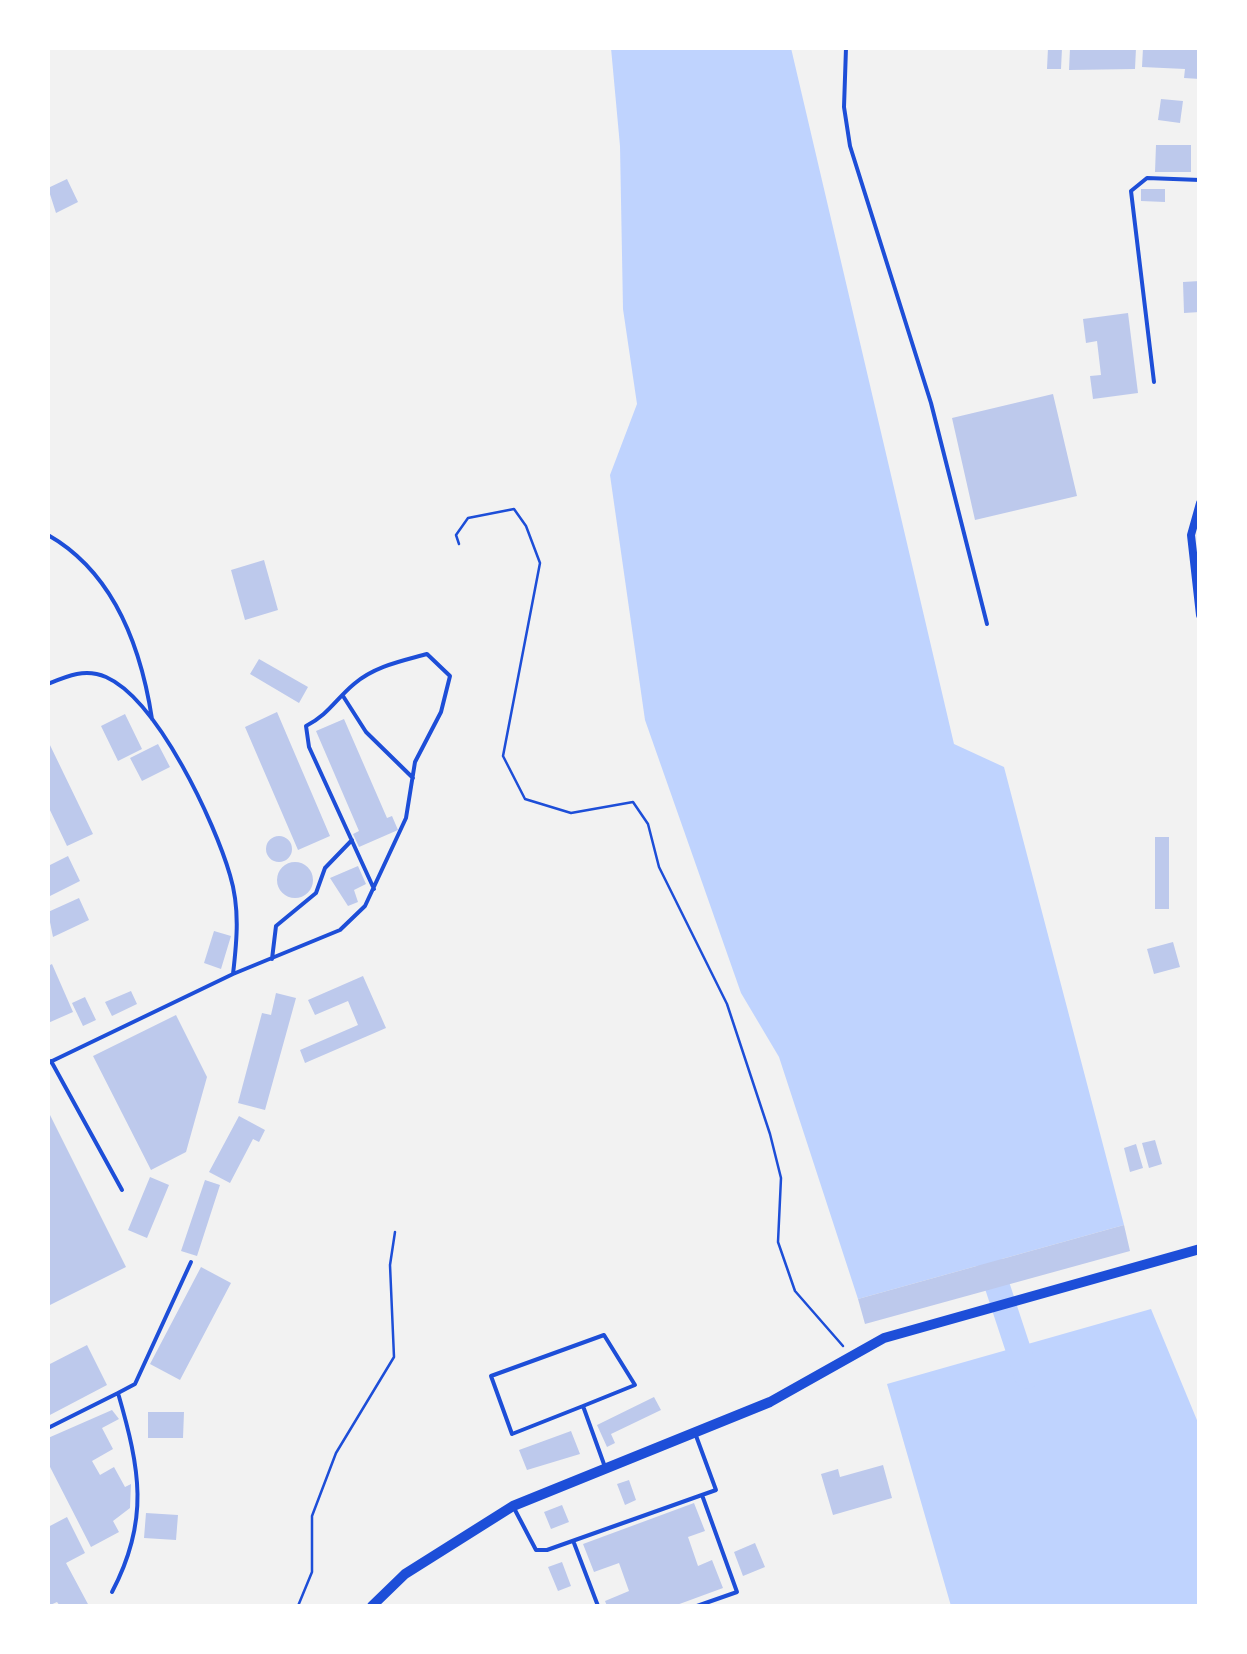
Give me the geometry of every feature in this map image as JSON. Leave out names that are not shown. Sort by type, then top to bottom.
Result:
[{"type":"street","points":[[1200,503],[1191,535],[1200,616]]},
{"type":"street","points":[[372,1606],[405,1574],[513,1506],[770,1402],[884,1338],[1200,1249]]},
{"type":"lane","points":[[846,48],[844,107],[850,146],[931,403],[987,624]]},
{"type":"lane","points":[[1154,382],[1131,191],[1147,178],[1200,180]]},
{"type":"lane","points":[[48,535],[84,558],[111,594],[148,688],[152,719]]},
{"type":"lane","points":[[122,1190],[49,1062],[234,974],[340,930],[365,906],[374,889],[406,818],[416,762],[441,712],[450,676],[428,654],[385,665],[354,683],[325,716],[306,726],[309,747],[374,889]]},
{"type":"lane","points":[[48,684],[78,672],[107,677],[152,719],[199,795],[230,876],[238,924],[234,974]]},
{"type":"lane","points":[[343,696],[366,732],[413,778]]},
{"type":"lane","points":[[272,960],[276,926],[316,894],[325,868],[352,840]]},
{"type":"lane","points":[[48,1428],[136,1384],[191,1262]]},
{"type":"lane","points":[[604,1334],[636,1385],[584,1406],[512,1434],[490,1376],[604,1334]]},
{"type":"lane","points":[[112,1592],[133,1552],[138,1506],[135,1452],[118,1393]]},
{"type":"lane","points":[[584,1406],[604,1466]]},
{"type":"lane","points":[[513,1506],[536,1550],[574,1543],[716,1490],[695,1432]]},
{"type":"lane","points":[[697,1606],[737,1592],[702,1494]]},
{"type":"lane","points":[[574,1543],[598,1606]]},
{"type":"path","points":[[459,544],[456,535],[468,518],[514,509],[526,526],[540,564],[504,756],[525,799],[571,813],[633,802],[648,824],[659,867],[727,1004],[770,1134],[780,1178],[778,1242],[795,1291],[836,1343],[858,1353]]},
{"type":"path","points":[[298,1606],[312,1572],[312,1516],[336,1453],[394,1357],[390,1265],[395,1232]]},
{"type":"water","points":[[611,48],[791,48],[954,744],[1004,767],[1124,1225],[858,1299],[779,1057],[741,993],[645,720],[610,475],[637,404],[623,309],[620,146]]},
{"type":"water","points":[[1151,1309],[1199,1425],[1199,1606],[951,1606],[887,1384]]},
{"type":"building","points":[[1048,48],[1062,48],[1061,69],[1047,69]]},
{"type":"building","points":[[1070,48],[1136,48],[1135,69],[1069,70]]},
{"type":"building","points":[[1143,48],[1200,48],[1200,79],[1184,78],[1185,69],[1142,67]]},
{"type":"building","points":[[1161,99],[1183,101],[1180,123],[1158,120]]},
{"type":"building","points":[[1156,145],[1191,145],[1191,172],[1155,172]]},
{"type":"building","points":[[67,179],[78,202],[56,213],[48,188]]},
{"type":"building","points":[[1141,189],[1165,189],[1165,202],[1141,201]]},
{"type":"building","points":[[1200,281],[1200,312],[1184,313],[1183,282]]},
{"type":"building","points":[[1128,313],[1138,393],[1093,399],[1090,376],[1101,375],[1097,341],[1086,343],[1083,319]]},
{"type":"building","points":[[1053,394],[1077,496],[975,520],[952,418]]},
{"type":"building","points":[[264,560],[278,610],[245,620],[231,570]]},
{"type":"building","points":[[259,659],[308,687],[299,703],[250,674]]},
{"type":"building","points":[[277,712],[330,836],[298,850],[245,727]]},
{"type":"building","points":[[125,714],[142,749],[118,761],[101,726]]},
{"type":"building","points":[[344,719],[387,818],[392,816],[398,830],[359,847],[353,834],[359,831],[316,731]]},
{"type":"building","points":[[48,741],[93,834],[67,846],[48,806]]},
{"type":"building","points":[[158,744],[170,767],[142,781],[130,758]]},
{"type":"building","points":[[279,836],[288,840],[292,849],[288,858],[279,862],[270,858],[266,849],[270,840]]},
{"type":"building","points":[[1155,837],[1169,837],[1169,909],[1155,909]]},
{"type":"building","points":[[68,856],[80,881],[48,897],[48,866]]},
{"type":"building","points":[[295,862],[308,867],[313,880],[308,893],[295,898],[282,893],[277,880],[282,867]]},
{"type":"building","points":[[358,866],[366,884],[354,890],[358,902],[348,906],[330,878]]},
{"type":"building","points":[[79,898],[89,920],[53,937],[48,912]]},
{"type":"building","points":[[214,931],[231,936],[221,969],[204,963]]},
{"type":"building","points":[[1173,942],[1180,967],[1154,974],[1147,949]]},
{"type":"building","points":[[52,964],[73,1012],[48,1023],[48,966]]},
{"type":"building","points":[[363,976],[386,1028],[305,1063],[300,1050],[358,1025],[348,1001],[315,1015],[308,1000]]},
{"type":"building","points":[[131,991],[137,1004],[112,1016],[105,1002]]},
{"type":"building","points":[[276,993],[296,998],[265,1110],[238,1103],[262,1013],[271,1015]]},
{"type":"building","points":[[85,997],[96,1020],[83,1026],[72,1003]]},
{"type":"building","points":[[176,1015],[207,1077],[186,1152],[151,1170],[93,1056]]},
{"type":"building","points":[[48,1111],[126,1267],[48,1306]]},
{"type":"building","points":[[239,1116],[265,1130],[259,1142],[253,1139],[230,1183],[209,1172]]},
{"type":"building","points":[[1155,1140],[1162,1164],[1149,1168],[1142,1143]]},
{"type":"building","points":[[1136,1144],[1143,1168],[1130,1172],[1124,1148]]},
{"type":"building","points":[[150,1177],[169,1185],[147,1238],[128,1230]]},
{"type":"building","points":[[205,1180],[220,1185],[197,1256],[181,1251]]},
{"type":"building","points":[[1124,1225],[1130,1251],[865,1324],[858,1299]]},
{"type":"building","points":[[201,1267],[231,1283],[180,1380],[150,1364]]},
{"type":"building","points":[[87,1345],[107,1385],[48,1416],[48,1365]]},
{"type":"building","points":[[654,1397],[661,1410],[611,1434],[615,1443],[607,1447],[597,1425]]},
{"type":"building","points":[[112,1410],[119,1419],[102,1428],[113,1449],[92,1461],[100,1475],[114,1467],[125,1487],[131,1484],[130,1508],[113,1521],[119,1532],[91,1547],[48,1463],[48,1438]]},
{"type":"building","points":[[148,1412],[184,1412],[183,1438],[148,1438]]},
{"type":"building","points":[[571,1431],[580,1454],[527,1470],[519,1450]]},
{"type":"building","points":[[883,1465],[892,1498],[833,1515],[821,1474],[838,1469],[840,1477]]},
{"type":"building","points":[[629,1480],[636,1500],[625,1505],[617,1484]]},
{"type":"building","points":[[694,1503],[705,1531],[688,1537],[698,1566],[712,1560],[723,1588],[674,1606],[607,1606],[605,1601],[629,1591],[619,1563],[594,1572],[583,1544]]},
{"type":"building","points":[[562,1505],[569,1522],[551,1529],[544,1512]]},
{"type":"building","points":[[146,1513],[178,1515],[176,1540],[144,1538]]},
{"type":"building","points":[[67,1517],[85,1553],[66,1563],[89,1606],[60,1606],[57,1602],[48,1606],[48,1527]]},
{"type":"building","points":[[755,1543],[765,1567],[743,1576],[734,1552]]},
{"type":"building","points":[[562,1562],[571,1586],[558,1591],[548,1567]]},
{"type":"waterway","points":[[988,1258],[1027,1376]]}]
